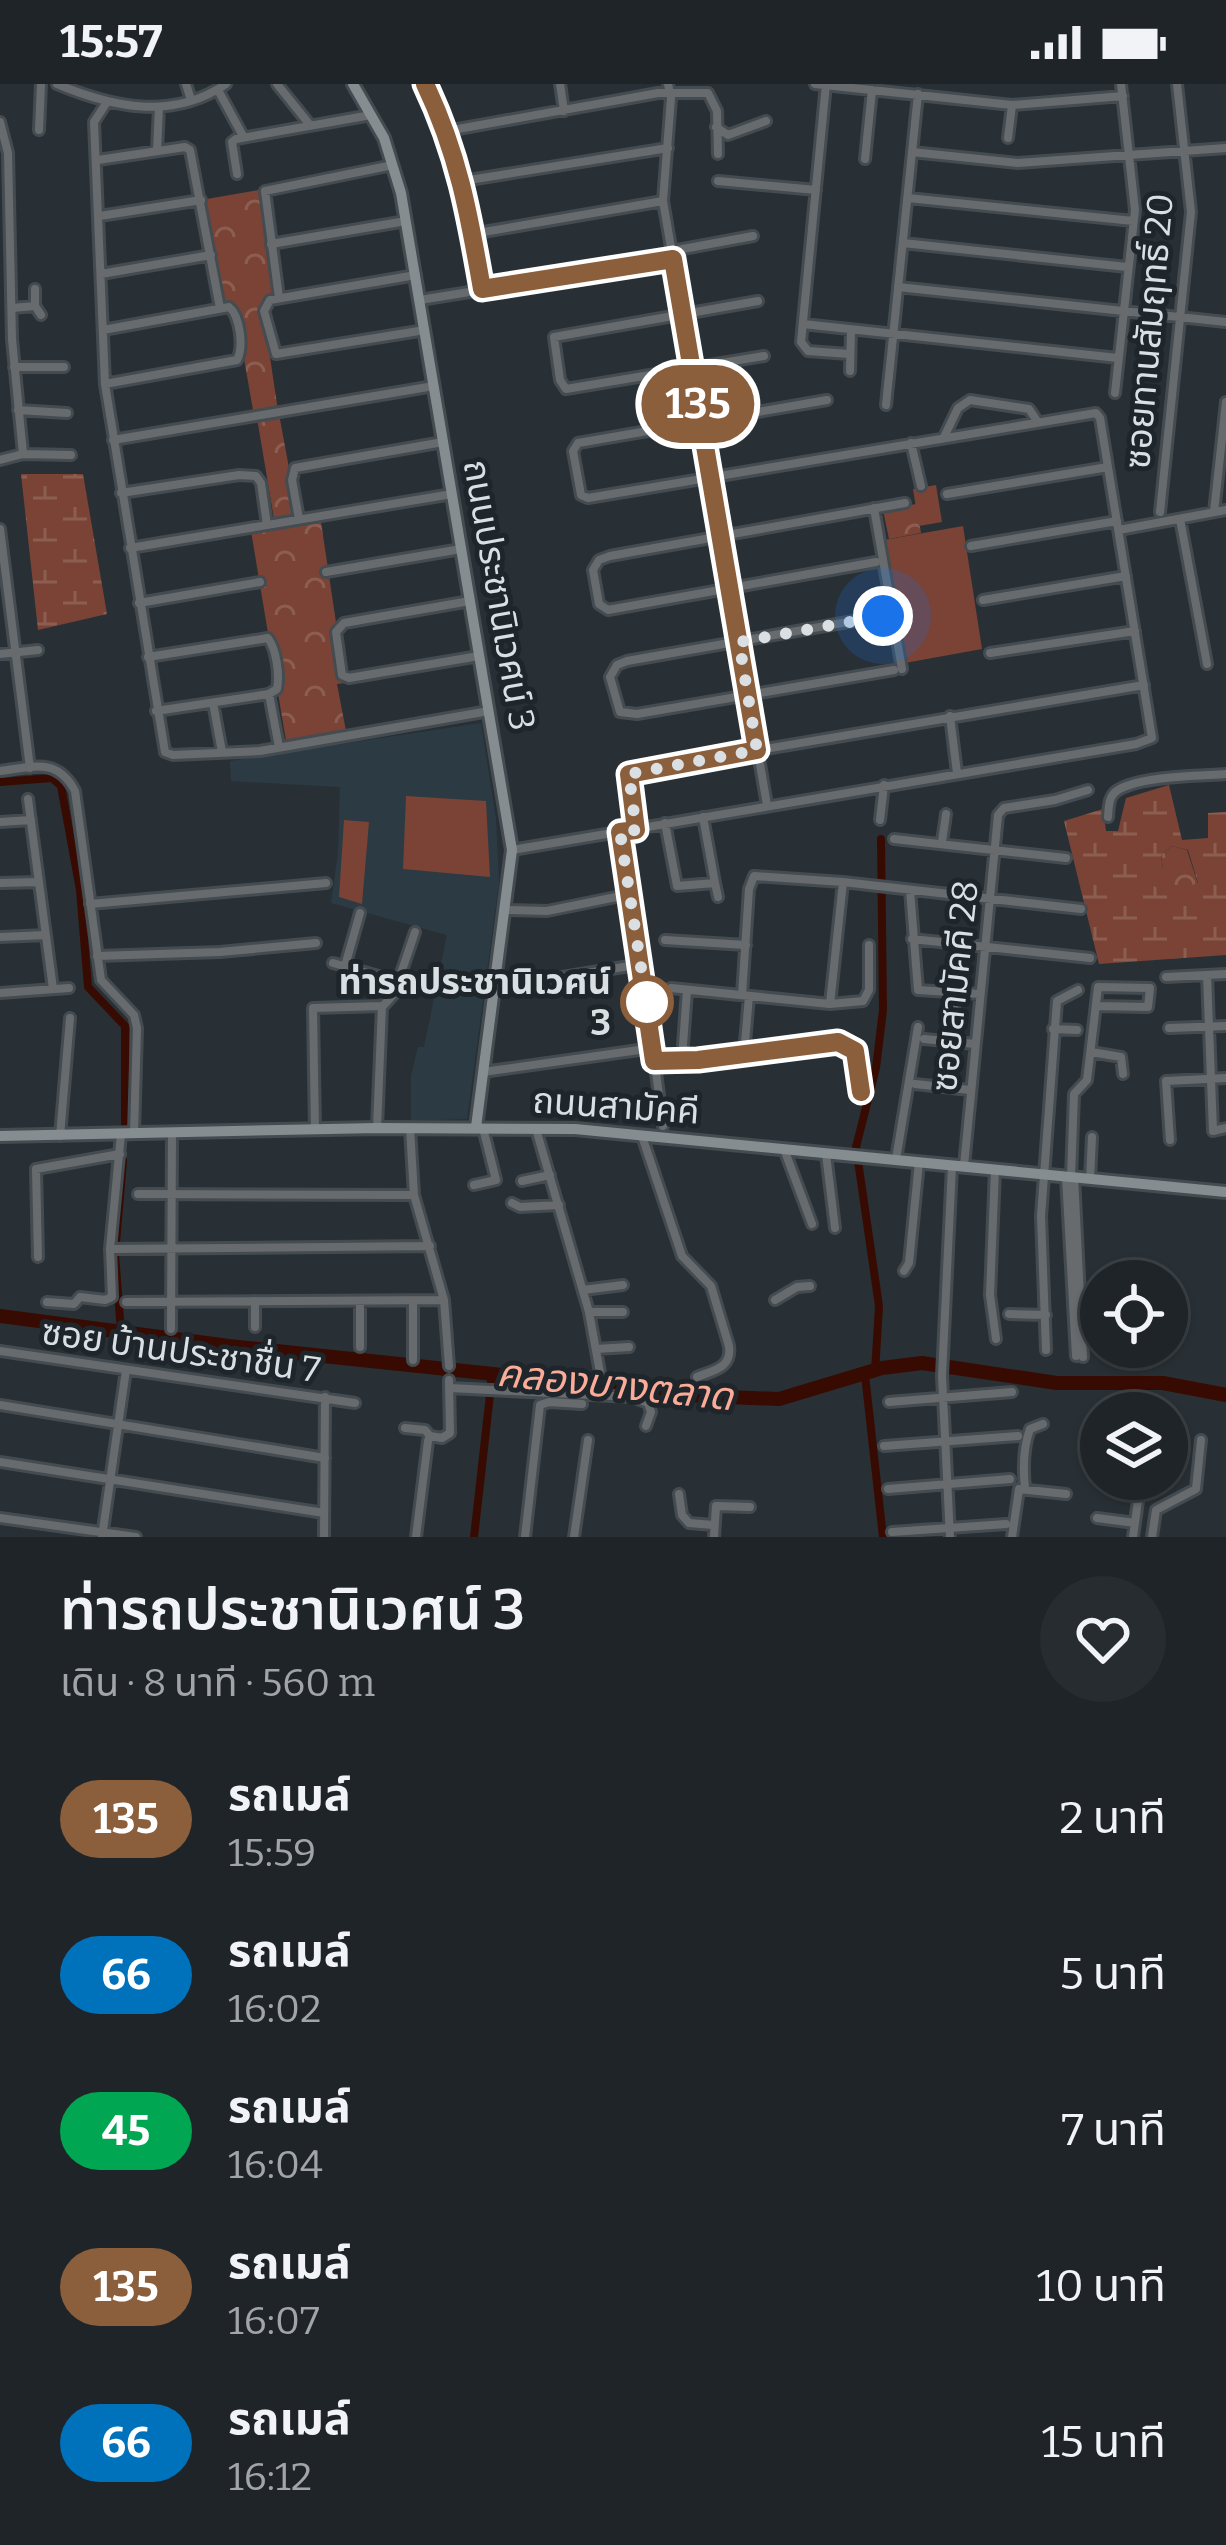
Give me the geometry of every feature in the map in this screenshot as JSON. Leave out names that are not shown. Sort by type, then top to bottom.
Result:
[{"type":"main road","name":"ถนนประชานิเวศน์ 3","points":[[353,84],[393,165],[406,220],[512,850],[479,1127]]},
{"type":"main road","name":"ถนนสามัคคี","points":[[0,1136],[535,1127],[1226,1192]]},
{"type":"street","points":[[39,130],[41,84]]},
{"type":"street","points":[[57,84],[132,108],[191,100],[222,87],[243,136]]},
{"type":"street","points":[[89,97],[94,84]]},
{"type":"street","points":[[186,84],[191,100]]},
{"type":"street","points":[[277,84],[311,126]]},
{"type":"street","points":[[425,84],[463,181],[482,289]]},
{"type":"street","points":[[560,84],[564,111]]},
{"type":"street","points":[[815,84],[1012,105],[1123,96]]},
{"type":"street","points":[[1115,393],[1133,221],[1121,84]]},
{"type":"street","name":"ซอยทานสัมฤทธิ์ 20","points":[[1160,512],[1192,212],[1177,84]]},
{"type":"street","points":[[826,85],[803,349],[850,354]]},
{"type":"street","points":[[447,131],[670,88],[711,96],[717,111],[718,154]]},
{"type":"street","points":[[670,88],[663,201],[766,805]]},
{"type":"street","points":[[865,159],[872,90]]},
{"type":"street","points":[[886,405],[918,94]]},
{"type":"street","points":[[107,102],[94,122],[104,384],[165,752],[279,747],[489,711]]},
{"type":"street","points":[[1008,138],[1012,105]]},
{"type":"street","points":[[158,151],[159,107]]},
{"type":"street","points":[[237,173],[232,142],[243,136],[371,115]]},
{"type":"street","points":[[716,128],[728,135],[766,121]]},
{"type":"street","points":[[0,122],[5,252],[23,454]]},
{"type":"street","points":[[98,160],[185,146],[190,150],[220,308]]},
{"type":"street","points":[[463,181],[668,148]]},
{"type":"street","points":[[912,152],[1018,163],[1226,148]]},
{"type":"street","points":[[279,298],[263,194],[268,188],[393,165]]},
{"type":"street","points":[[718,182],[816,190]]},
{"type":"street","points":[[908,198],[1133,221]]},
{"type":"street","points":[[100,216],[201,200]]},
{"type":"street","points":[[472,234],[663,201]]},
{"type":"street","points":[[271,244],[406,220]]},
{"type":"street","points":[[420,300],[753,236]]},
{"type":"street","points":[[903,243],[1127,267]]},
{"type":"street","points":[[101,274],[211,255]]},
{"type":"street","points":[[416,275],[279,298],[264,307],[272,352],[278,354],[425,330]]},
{"type":"street","points":[[898,286],[1226,322]]},
{"type":"street","points":[[12,308],[38,310],[35,290]]},
{"type":"street","points":[[758,301],[554,337],[560,380],[566,389],[764,356]]},
{"type":"street","points":[[103,330],[233,308],[241,355],[237,360],[104,384]]},
{"type":"street","points":[[802,324],[1118,358]]},
{"type":"street","points":[[850,371],[851,331]]},
{"type":"street","points":[[0,339],[12,339]]},
{"type":"street","points":[[14,367],[64,367]]},
{"type":"street","points":[[113,440],[434,386]]},
{"type":"street","points":[[512,850],[1147,741],[1153,732],[1100,418],[1088,412],[584,498],[573,451],[578,443],[827,400]]},
{"type":"street","points":[[945,436],[958,408],[970,400],[1029,409],[1037,421]]},
{"type":"street","points":[[1214,512],[1226,402]]},
{"type":"street","points":[[18,410],[67,413]]},
{"type":"street","points":[[299,519],[292,480],[296,468],[443,442]]},
{"type":"street","points":[[911,443],[921,486]]},
{"type":"street","points":[[0,460],[23,454],[71,455]]},
{"type":"street","points":[[947,494],[1108,467]]},
{"type":"street","points":[[121,493],[250,475],[261,483],[267,525]]},
{"type":"street","points":[[130,548],[452,494]]},
{"type":"street","points":[[876,562],[608,610],[599,604],[593,570],[599,560],[610,556],[905,502]]},
{"type":"street","points":[[874,508],[898,669],[626,714],[617,706],[610,677],[617,664],[883,616]]},
{"type":"street","points":[[971,546],[1226,510]]},
{"type":"street","points":[[1180,519],[1207,664]]},
{"type":"street","points":[[0,529],[30,768]]},
{"type":"street","points":[[326,572],[461,549]]},
{"type":"street","points":[[983,600],[1126,576]]},
{"type":"street","points":[[139,604],[260,583]]},
{"type":"street","points":[[470,601],[344,623],[336,632],[340,671],[349,678],[479,656]]},
{"type":"street","points":[[990,652],[1135,631]]},
{"type":"street","points":[[148,657],[263,638],[271,640],[275,663],[278,685],[269,694],[156,711]]},
{"type":"street","points":[[0,654],[38,650]]},
{"type":"street","points":[[636,830],[629,774],[1144,686]]},
{"type":"street","points":[[269,694],[279,747]]},
{"type":"street","points":[[213,704],[222,752]]},
{"type":"street","points":[[950,716],[957,773]]},
{"type":"street","points":[[0,771],[52,767],[66,774],[75,790],[101,980],[134,1015],[137,1028],[128,1134],[120,1154],[110,1300],[80,1297],[75,1304],[47,1302]]},
{"type":"street","points":[[1108,817],[1111,797],[1120,789],[1226,774]]},
{"type":"street","points":[[880,820],[884,785]]},
{"type":"street","name":"ซอยสามัคคี 28","points":[[950,1533],[943,1352],[958,1165],[1000,812],[1088,790]]},
{"type":"street","points":[[28,799],[53,989]]},
{"type":"street","points":[[942,843],[946,814]]},
{"type":"street","points":[[703,817],[718,897]]},
{"type":"street","points":[[0,823],[31,820]]},
{"type":"street","points":[[665,823],[677,886],[716,883]]},
{"type":"street","points":[[620,832],[663,1126]]},
{"type":"street","points":[[894,839],[1066,858]]},
{"type":"street","points":[[745,1043],[749,889],[754,876],[1081,909]]},
{"type":"street","points":[[0,883],[39,882]]},
{"type":"street","points":[[830,1004],[843,882]]},
{"type":"street","points":[[90,904],[326,883]]},
{"type":"street","points":[[910,890],[918,990],[980,994]]},
{"type":"street","points":[[504,910],[548,911],[632,894]]},
{"type":"street","points":[[345,966],[360,913]]},
{"type":"street","points":[[376,1128],[382,1006],[399,982],[416,932]]},
{"type":"street","points":[[0,937],[46,935]]},
{"type":"street","points":[[912,939],[1090,958]]},
{"type":"street","points":[[665,940],[746,946]]},
{"type":"street","points":[[97,956],[316,944]]},
{"type":"street","points":[[671,988],[830,1004],[863,1001],[869,944]]},
{"type":"street","points":[[957,972],[960,946]]},
{"type":"street","points":[[333,963],[399,982]]},
{"type":"street","points":[[494,988],[642,964]]},
{"type":"street","points":[[1166,977],[1226,974]]},
{"type":"street","points":[[1208,975],[1213,1131],[1226,1129]]},
{"type":"street","points":[[1080,1356],[1070,1177],[1075,1094],[1087,1080],[1098,987],[1150,988],[1148,1007],[1096,1006]]},
{"type":"street","points":[[0,993],[69,988]]},
{"type":"street","points":[[682,1045],[687,990]]},
{"type":"street","points":[[1046,1350],[1041,1216],[1053,1029],[1057,1001],[1078,990]]},
{"type":"street","points":[[952,1025],[956,992]]},
{"type":"street","points":[[315,1130],[314,1008],[382,1006]]},
{"type":"street","points":[[60,1136],[70,1018]]},
{"type":"street","points":[[1169,1028],[1226,1026]]},
{"type":"street","points":[[896,1159],[918,1027]]},
{"type":"street","points":[[1053,1029],[1077,1030]]},
{"type":"street","points":[[924,1039],[975,1045]]},
{"type":"street","points":[[654,1061],[838,1042],[855,1051],[861,1092]]},
{"type":"street","points":[[946,1087],[950,1042]]},
{"type":"street","points":[[483,1072],[652,1048]]},
{"type":"street","points":[[1091,1052],[1121,1058],[1123,1074]]},
{"type":"street","points":[[1169,1140],[1166,1081],[1226,1078]]},
{"type":"street","points":[[915,1084],[970,1090]]},
{"type":"street","points":[[474,1185],[496,1180],[479,1127]]},
{"type":"street","points":[[535,1127],[584,1290],[601,1378]]},
{"type":"street","points":[[410,1128],[414,1195],[444,1300],[450,1362]]},
{"type":"street","points":[[171,1329],[172,1133]]},
{"type":"street","points":[[642,1136],[682,1256],[711,1286],[730,1346],[724,1366],[697,1377]]},
{"type":"street","points":[[1090,1179],[1092,1137]]},
{"type":"street","points":[[784,1149],[812,1224]]},
{"type":"street","points":[[825,1152],[835,1228]]},
{"type":"street","points":[[38,1257],[36,1169],[120,1154]]},
{"type":"street","points":[[904,1270],[909,1263],[919,1161]]},
{"type":"street","points":[[995,1169],[990,1295],[996,1340]]},
{"type":"street","points":[[522,1181],[550,1175]]},
{"type":"street","points":[[138,1194],[414,1195]]},
{"type":"street","points":[[512,1203],[520,1207],[560,1205]]},
{"type":"street","points":[[113,1249],[430,1246]]},
{"type":"street","points":[[584,1290],[623,1285]]},
{"type":"street","points":[[775,1300],[797,1287],[810,1286]]},
{"type":"street","points":[[255,1300],[255,1327]]},
{"type":"street","points":[[413,1300],[413,1360]]},
{"type":"street","points":[[125,1302],[444,1300]]},
{"type":"street","points":[[360,1302],[360,1347]]},
{"type":"street","points":[[589,1312],[623,1312]]},
{"type":"street","points":[[1009,1314],[1046,1315]]},
{"type":"street","points":[[596,1349],[628,1347]]},
{"type":"street","name":"ซอย บ้านประชาชื่น 7","points":[[0,1351],[355,1403]]},
{"type":"street","points":[[102,1534],[126,1370]]},
{"type":"street","points":[[405,1428],[442,1438],[450,1433],[449,1384],[632,1397],[648,1402],[651,1412],[646,1426]]},
{"type":"street","points":[[889,1402],[1012,1392]]},
{"type":"street","points":[[324,1537],[325,1397]]},
{"type":"street","points":[[525,1537],[540,1406],[582,1404]]},
{"type":"street","points":[[0,1405],[325,1458]]},
{"type":"street","points":[[1025,1488],[1027,1438],[1030,1429],[1042,1424]]},
{"type":"street","points":[[416,1537],[430,1436]]},
{"type":"street","points":[[884,1446],[1018,1436]]},
{"type":"street","points":[[574,1537],[588,1439]]},
{"type":"street","points":[[1152,1537],[1156,1510],[1196,1489],[1201,1440]]},
{"type":"street","points":[[0,1462],[324,1513]]},
{"type":"street","points":[[889,1489],[1010,1479]]},
{"type":"street","points":[[1012,1537],[1017,1493],[1025,1488],[1066,1494]]},
{"type":"street","points":[[679,1494],[682,1515],[689,1523],[713,1525]]},
{"type":"street","points":[[1133,1537],[1138,1500]]},
{"type":"street","points":[[714,1537],[716,1506],[750,1507]]},
{"type":"street","points":[[0,1518],[48,1532],[136,1537]]},
{"type":"street","points":[[1097,1518],[1135,1523]]},
{"type":"street","points":[[892,1532],[950,1533],[1006,1524]]},
{"type":"shaded area","points":[[481,723],[496,819],[499,883],[467,1119],[411,1121],[411,1076],[418,1047],[424,1047],[447,935],[331,903],[340,787],[231,781],[230,761]]},
{"type":"green space","points":[[259,190],[278,299],[262,303],[278,411],[254,416],[235,307],[219,310],[201,200]]},
{"type":"green space","points":[[279,414],[299,522],[321,522],[345,683],[337,684],[346,731],[286,741],[251,531],[275,525],[257,418]]},
{"type":"green space","points":[[21,474],[83,474],[107,614],[38,630]]},
{"type":"green space","points":[[936,485],[942,522],[919,526],[913,489]]},
{"type":"green space","points":[[916,504],[921,533],[889,539],[883,510]]},
{"type":"green space","points":[[963,526],[982,649],[905,663],[884,540]]},
{"type":"green space","points":[[1169,785],[1182,840],[1208,838],[1208,813],[1226,812],[1226,955],[1099,964],[1064,821],[1103,809],[1106,831],[1118,831],[1126,798]],"holes":[[[1172,846],[1188,850],[1198,883],[1168,893],[1152,885],[1164,877],[1161,855]]]},
{"type":"green space","points":[[406,796],[486,801],[490,877],[403,869]]},
{"type":"green space","points":[[344,820],[369,822],[362,904],[339,897]]},
{"type":"green space","points":[[1172,846],[1187,850],[1198,884],[1168,894],[1152,885],[1163,869],[1161,855]]},
{"type":"waterway","points":[[0,782],[52,778],[61,786],[80,890],[88,987],[125,1026],[125,1129]]},
{"type":"waterway","points":[[875,1372],[879,1306],[856,1147],[876,1068],[883,1010],[881,839]]},
{"type":"waterway","points":[[121,1332],[115,1254],[123,1161]]},
{"type":"waterway","name":"คลองบางตลาด","points":[[0,1316],[229,1346],[701,1396],[779,1399],[882,1368],[922,1363],[1057,1383],[1163,1383],[1226,1395]]},
{"type":"waterway","points":[[491,1382],[492,1374]]},
{"type":"waterway","points":[[865,1375],[883,1537]]},
{"type":"waterway","points":[[474,1537],[490,1395]]},
{"type":"bus line","name":"135","points":[[425,84],[463,181],[482,289],[673,259],[757,750],[629,774],[636,830],[620,832],[654,1061],[838,1042],[855,1051],[861,1092]]},
{"type":"place","name":"ท่ารถประชานิเวศน์ 3","points":[[647,1002]]},
{"type":"route","points":[[647,1002],[647,1006],[620,832],[636,830],[629,774],[757,750],[739,642],[883,616]]}]
